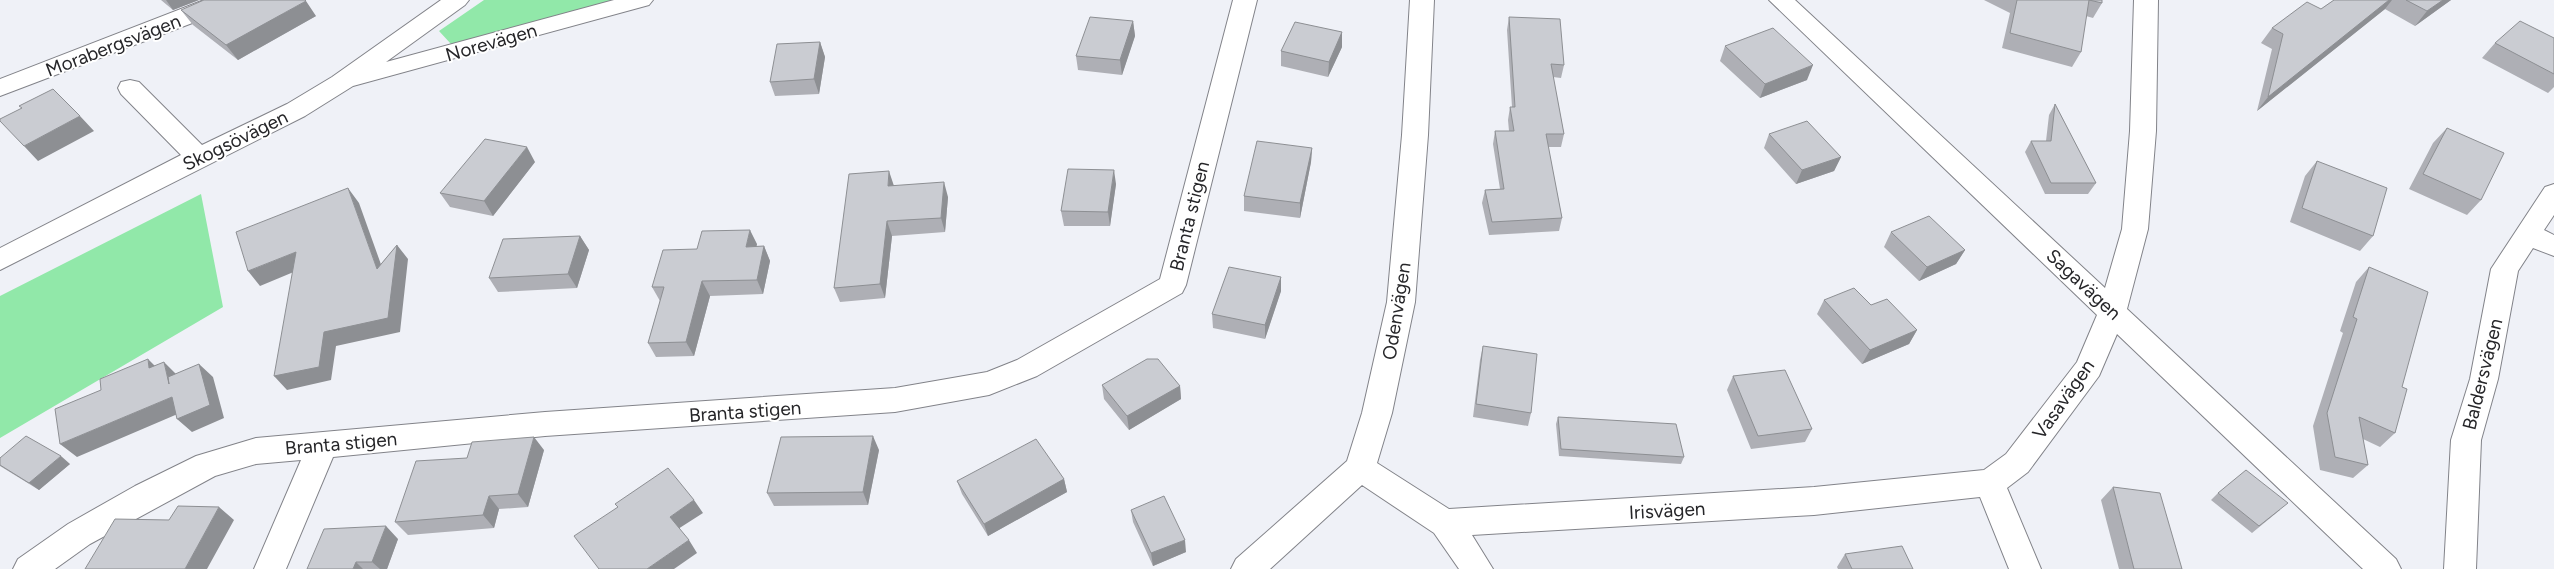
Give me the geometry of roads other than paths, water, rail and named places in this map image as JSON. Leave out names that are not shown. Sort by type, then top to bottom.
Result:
[{"type":"street","name":"Morabergsvägen","points":[[0,88],[179,20],[224,0]]},
{"type":"street","name":"Skogsövägen","points":[[0,260],[199,157],[296,110],[340,83],[457,0]]},
{"type":"street","name":"Norevägen","points":[[340,83],[641,0]]},
{"type":"street","name":"Branta stigen","points":[[28,569],[79,534],[208,465],[256,451],[545,424],[895,400],[989,383],[1027,368],[1172,285],[1245,0]]},
{"type":"street","name":"Odenvägen","points":[[1360,468],[1377,413],[1401,302],[1415,134],[1422,0]]},
{"type":"street","name":"Sagavägen","points":[[1781,0],[2113,310],[2385,569]]},
{"type":"street","name":"Vasavägen","points":[[1990,483],[2017,463],[2089,368],[2113,310],[2135,229],[2143,131],[2146,0]]},
{"type":"street","points":[[130,88],[199,157]]},
{"type":"street","name":"Baldersvägen","points":[[2460,569],[2466,440],[2484,379],[2505,269],[2554,194]]},
{"type":"street","points":[[2527,234],[2554,246]]},
{"type":"street","points":[[270,569],[323,444]]},
{"type":"street","points":[[1247,569],[1360,468],[1445,523],[1477,569]]},
{"type":"street","points":[[1990,483],[2025,569]]},
{"type":"street","name":"Irisvägen","points":[[1445,523],[1814,501],[1990,483]]}]
